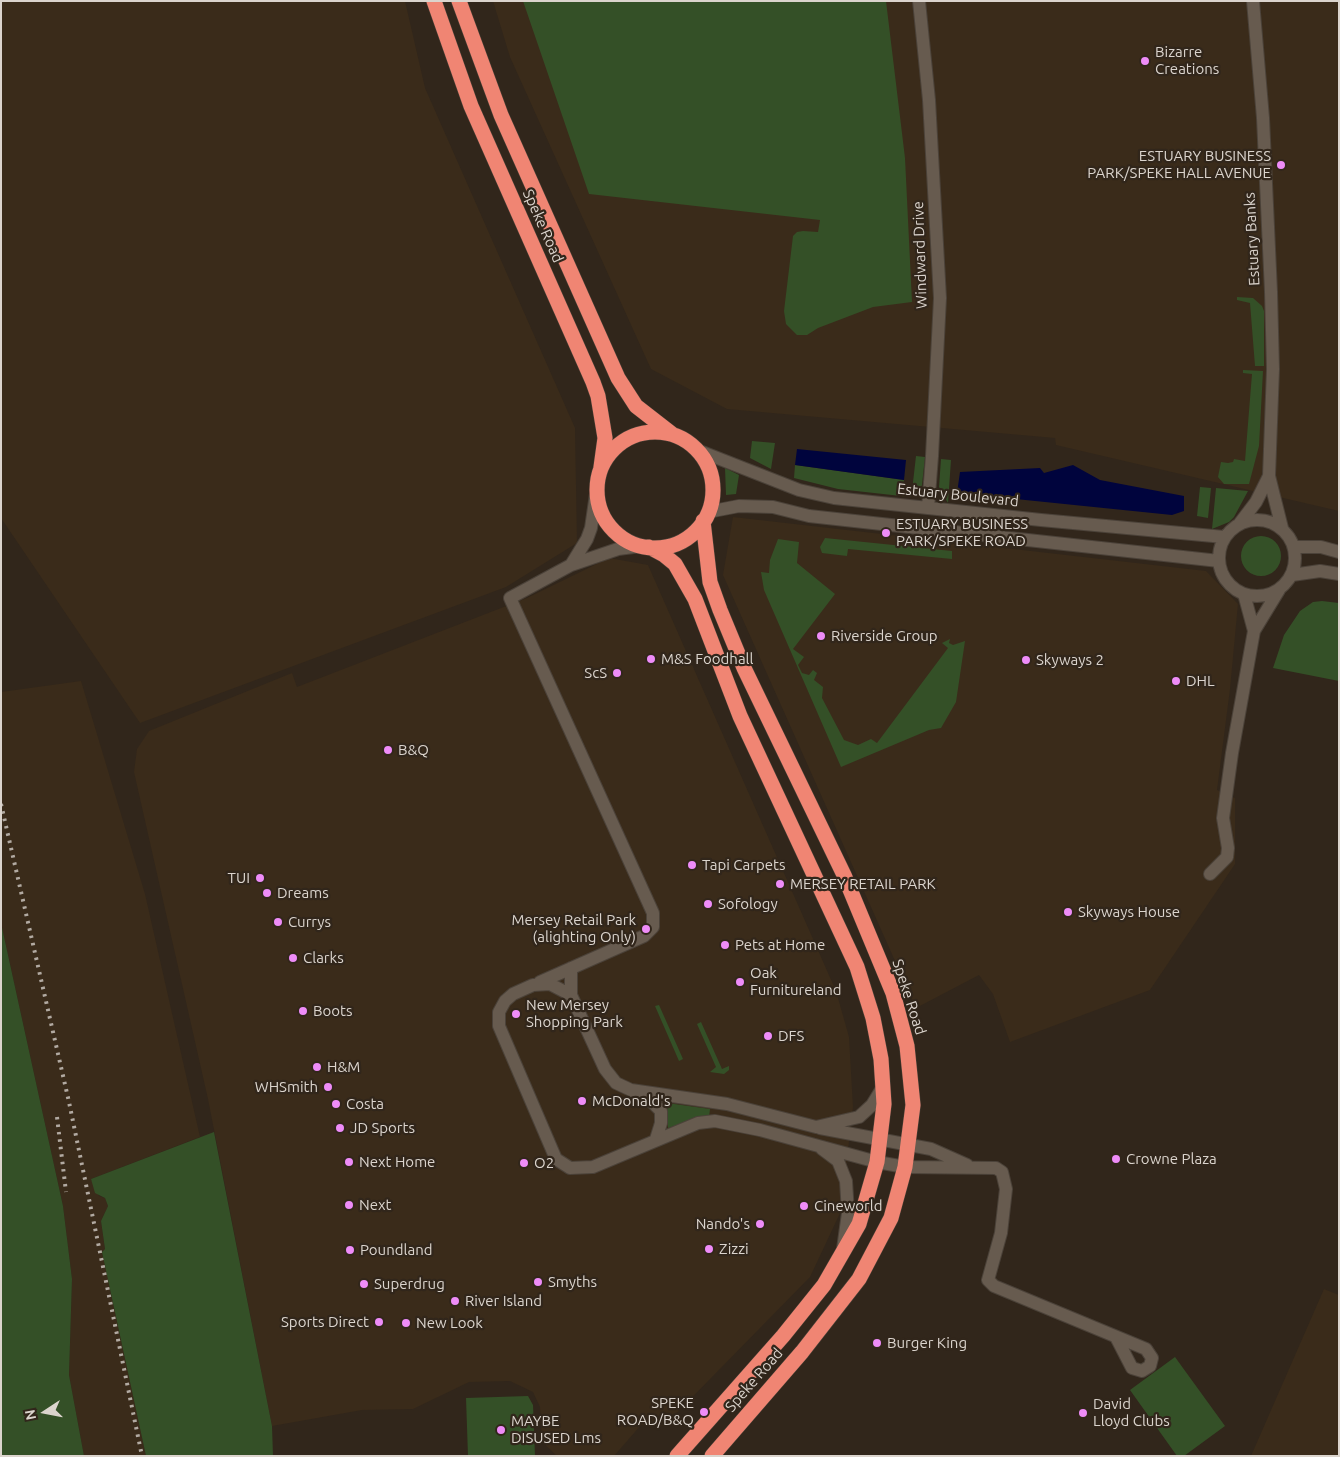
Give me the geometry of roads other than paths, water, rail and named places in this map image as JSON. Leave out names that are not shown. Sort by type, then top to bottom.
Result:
[{"type":"highway","name":"Speke Road","points":[[434,1],[458,73],[594,382],[605,438],[601,467]]},
{"type":"highway","name":"Speke Road","points":[[459,1],[482,65],[618,378],[636,406],[646,416],[672,434]]},
{"type":"highway","points":[[458,73],[482,65]]},
{"type":"highway","points":[[655,432],[672,434],[686,440],[697,450],[706,464],[712,479],[712,496],[706,516],[693,533],[680,542],[665,547],[645,547],[623,538],[608,524],[600,507],[597,488],[601,467],[610,452],[623,441],[638,434],[655,432]]},
{"type":"highway","name":"Speke Road","points":[[706,516],[710,582],[720,610],[744,668],[844,875],[893,993],[907,1046],[913,1105],[905,1167],[891,1218],[859,1279],[802,1352],[712,1456]]},
{"type":"highway","name":"Speke Road","points":[[645,547],[664,555],[675,564],[695,599],[740,716],[857,967],[873,1018],[881,1059],[883,1087],[881,1140],[877,1162],[859,1224],[824,1285],[783,1336],[677,1456]]},
{"type":"street","name":"Windward Drive","points":[[918,1],[930,100],[940,298],[928,508]]},
{"type":"street","name":"Estuary Banks","points":[[1253,1],[1263,118],[1271,292],[1272,369],[1269,476],[1282,528]]},
{"type":"street","name":"Estuary Boulevard","points":[[697,450],[799,490],[834,498],[1224,537]]},
{"type":"street","name":"Estuary Banks","points":[[1240,523],[1256,502],[1269,476]]},
{"type":"street","points":[[571,565],[588,539],[597,488]]},
{"type":"street","points":[[706,516],[738,506],[773,507],[809,516],[1218,560]]},
{"type":"street","points":[[1210,874],[1227,858],[1228,848],[1223,818],[1232,753],[1254,631],[1279,590],[1292,575],[1296,556],[1294,547],[1282,528],[1262,519],[1240,523],[1224,537],[1220,548],[1218,560],[1228,584],[1244,594],[1260,596],[1279,590]]},
{"type":"street","points":[[645,547],[618,549],[571,565],[510,598],[653,913],[653,927],[644,936],[534,985],[505,1001],[499,1012],[499,1026],[556,1159],[570,1168],[593,1167],[698,1123],[714,1121],[877,1162],[905,1167],[996,1168],[1002,1172],[1006,1189],[1001,1232],[988,1280],[994,1286],[1116,1337]]},
{"type":"street","points":[[1294,547],[1321,547],[1339,552]]},
{"type":"street","points":[[1292,575],[1320,572],[1339,574]]},
{"type":"street","points":[[1244,594],[1254,631]]},
{"type":"street","points":[[571,968],[571,995],[605,1068],[616,1083],[631,1090],[726,1104],[816,1127],[931,1148],[972,1167]]},
{"type":"street","points":[[534,985],[550,984],[571,995]]},
{"type":"street","points":[[816,1127],[859,1117],[872,1105],[883,1087]]},
{"type":"street","points":[[631,1090],[635,1098],[652,1102],[661,1111],[661,1122],[656,1139]]},
{"type":"street","points":[[911,1120],[917,1136],[931,1148]]},
{"type":"street","points":[[818,1146],[838,1161],[846,1181],[848,1213],[843,1252]]},
{"type":"railway","points":[[1,804],[69,1102],[142,1456]]},
{"type":"railway","points":[[57,1117],[66,1192]]},
{"type":"place","name":"Bizarre Creations","points":[[1145,61]]},
{"type":"place","name":"ESTUARY BUSINESS PARK/SPEKE HALL AVENUE","points":[[1281,165]]},
{"type":"place","name":"ESTUARY BUSINESS PARK/SPEKE ROAD","points":[[886,533]]},
{"type":"place","name":"Riverside Group","points":[[821,636]]},
{"type":"place","name":"M&S Foodhall","points":[[651,659]]},
{"type":"place","name":"Skyways 2","points":[[1026,660]]},
{"type":"place","name":"ScS","points":[[617,673]]},
{"type":"place","name":"DHL","points":[[1176,681]]},
{"type":"place","name":"B&Q","points":[[388,750]]},
{"type":"place","name":"Tapi Carpets","points":[[692,865]]},
{"type":"place","name":"TUI","points":[[260,878]]},
{"type":"place","name":"MERSEY RETAIL PARK","points":[[780,884]]},
{"type":"place","name":"Dreams","points":[[267,893]]},
{"type":"place","name":"Sofology","points":[[708,904]]},
{"type":"place","name":"Skyways House","points":[[1068,912]]},
{"type":"place","name":"Currys","points":[[278,922]]},
{"type":"place","name":"Mersey Retail Park (alighting Only)","points":[[646,929]]},
{"type":"place","name":"Pets at Home","points":[[725,945]]},
{"type":"place","name":"Clarks","points":[[293,958]]},
{"type":"place","name":"Oak Furnitureland","points":[[740,982]]},
{"type":"place","name":"Boots","points":[[303,1011]]},
{"type":"place","name":"New Mersey Shopping Park","points":[[516,1014]]},
{"type":"place","name":"DFS","points":[[768,1036]]},
{"type":"place","name":"H&M","points":[[317,1067]]},
{"type":"place","name":"WHSmith","points":[[328,1087]]},
{"type":"place","name":"McDonald's","points":[[582,1101]]},
{"type":"place","name":"Costa","points":[[336,1104]]},
{"type":"place","name":"JD Sports","points":[[340,1128]]},
{"type":"place","name":"Crowne Plaza","points":[[1116,1159]]},
{"type":"place","name":"Next Home","points":[[349,1162]]},
{"type":"place","name":"O2","points":[[524,1163]]},
{"type":"place","name":"Next","points":[[349,1205]]},
{"type":"place","name":"Cineworld","points":[[804,1206]]},
{"type":"place","name":"Nando's","points":[[760,1224]]},
{"type":"place","name":"Zizzi","points":[[709,1249]]},
{"type":"place","name":"Poundland","points":[[350,1250]]},
{"type":"place","name":"Smyths","points":[[538,1282]]},
{"type":"place","name":"Superdrug","points":[[364,1284]]},
{"type":"place","name":"River Island","points":[[455,1301]]},
{"type":"place","name":"Sports Direct","points":[[379,1322]]},
{"type":"place","name":"New Look","points":[[406,1323]]},
{"type":"place","name":"Burger King","points":[[877,1343]]},
{"type":"place","name":"SPEKE ROAD/B&Q","points":[[704,1412]]},
{"type":"place","name":"David Lloyd Clubs","points":[[1083,1413]]},
{"type":"place","name":"MAYBE DISUSED Lms","points":[[501,1430]]}]
